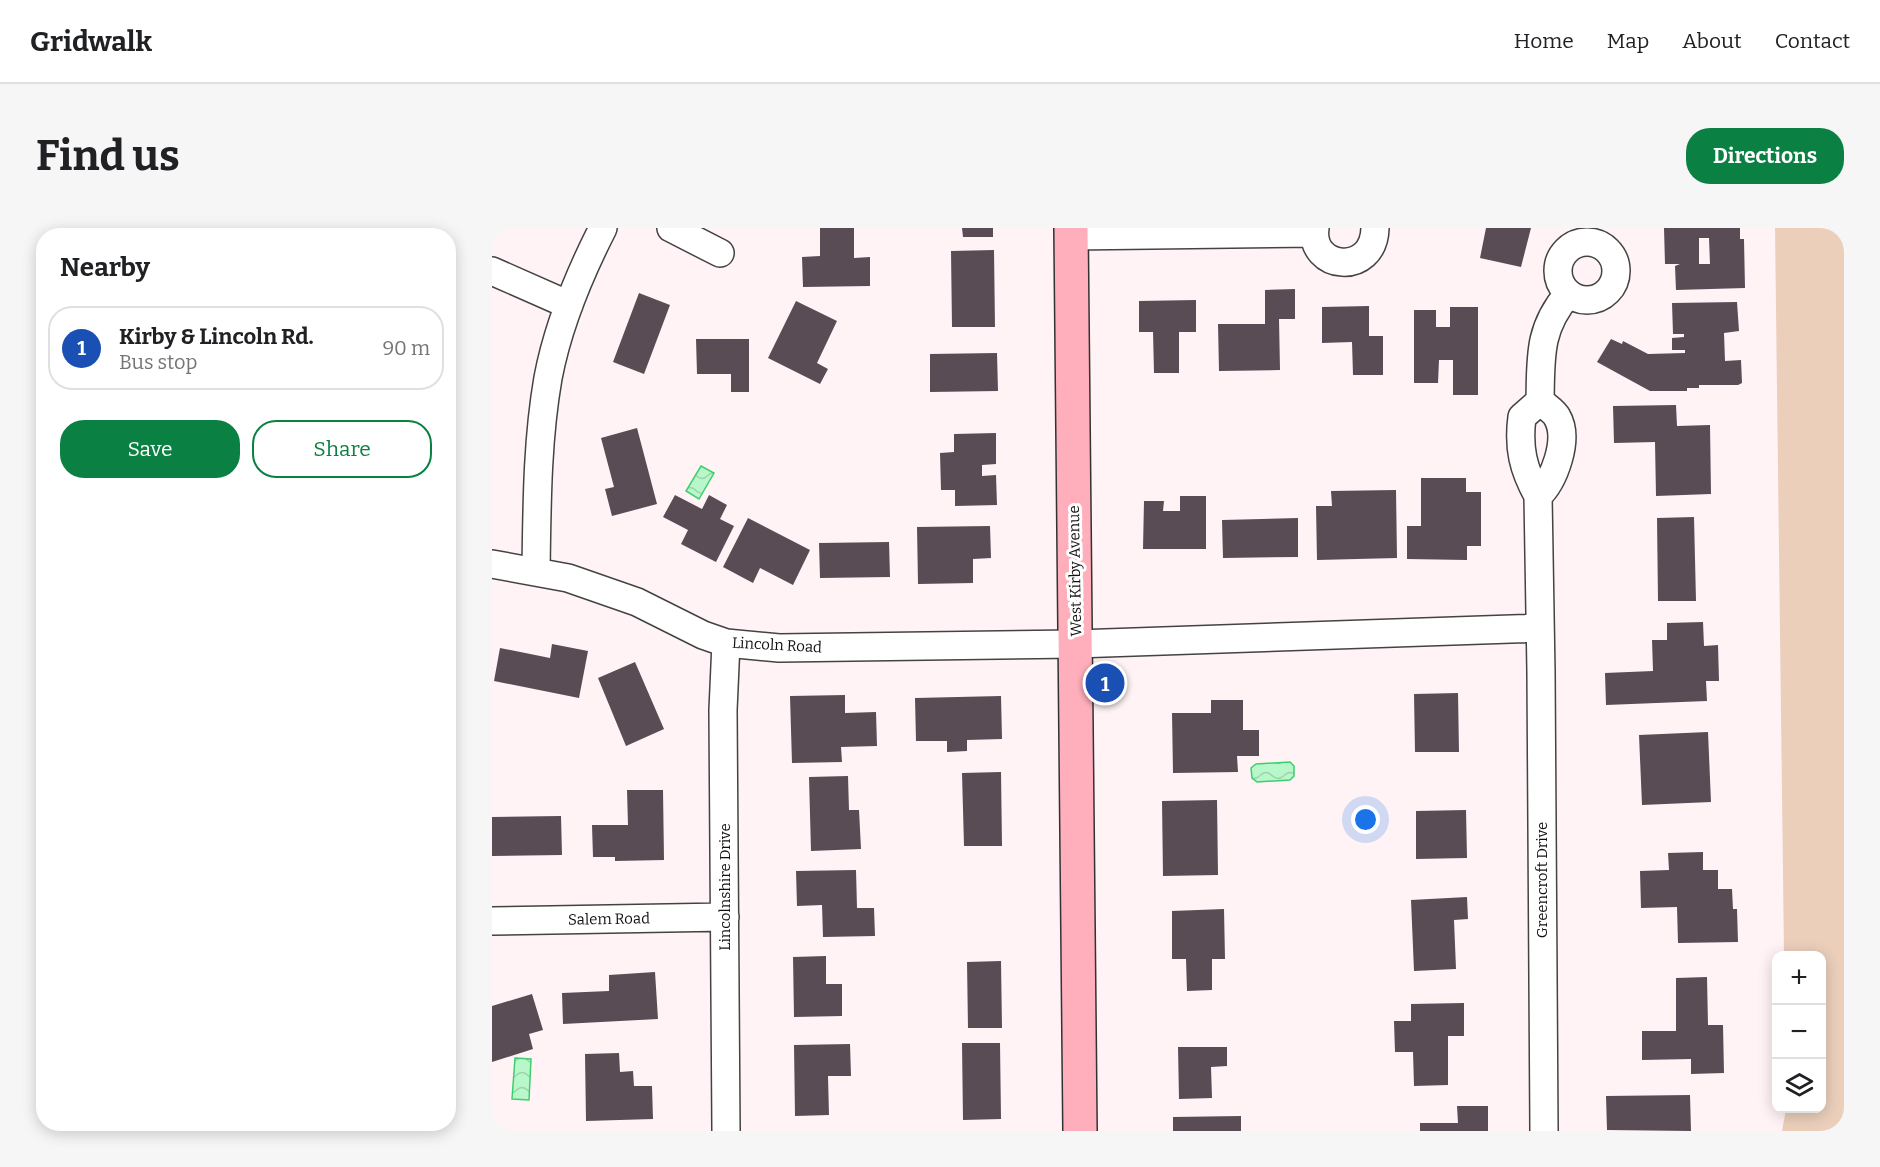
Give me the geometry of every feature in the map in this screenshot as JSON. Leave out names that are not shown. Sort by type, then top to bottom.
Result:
[{"type":"main road","name":"West Kirby Avenue","points":[[1071,232],[1080,1131]]},
{"type":"street","points":[[536,570],[543,419],[549,377],[569,305],[583,267],[603,228]]},
{"type":"street","points":[[671,228],[720,253]]},
{"type":"street","points":[[1071,232],[1314,231],[1316,243],[1328,258],[1347,263],[1365,255],[1375,238],[1375,228]]},
{"type":"street","points":[[492,271],[569,305]]},
{"type":"street","points":[[1540,401],[1541,348],[1549,321],[1568,294]]},
{"type":"street","name":"Greencroft Drive","points":[[1538,496],[1546,488],[1561,443],[1561,429],[1557,416],[1540,401],[1522,417],[1520,456],[1526,475],[1538,496],[1544,1131]]},
{"type":"street","name":"Lincoln Road","points":[[492,564],[536,570],[568,578],[637,602],[703,635],[726,643],[779,648],[1076,644]]},
{"type":"street","points":[[1076,644],[1540,628]]},
{"type":"street","name":"Lincolnshire Drive","points":[[726,643],[723,710],[726,1131]]},
{"type":"street","name":"Salem Road","points":[[492,921],[725,917]]},
{"type":"shaded area","points":[[1775,228],[1844,228],[1844,1131],[1782,1131],[1785,1113],[1826,1113],[1826,951],[1784,951]]},
{"type":"water","points":[[701,466],[714,473],[699,499],[686,491]]},
{"type":"water","points":[[1290,762],[1294,766],[1294,776],[1290,780],[1257,782],[1252,778],[1251,768],[1256,764]]},
{"type":"water","points":[[515,1058],[531,1059],[529,1100],[512,1099]]},
{"type":"building","points":[[820,228],[854,228],[854,258],[870,257],[870,286],[803,287],[802,257],[820,256]]},
{"type":"building","points":[[962,228],[993,228],[993,237],[963,237]]},
{"type":"building","points":[[1486,228],[1531,228],[1521,267],[1480,258]]},
{"type":"building","points":[[1664,228],[1740,228],[1740,239],[1744,239],[1745,288],[1676,290],[1675,266],[1680,264],[1665,264]],"holes":[[[1699,238],[1709,238],[1710,264],[1699,264]]]},
{"type":"building","points":[[994,250],[995,327],[952,327],[951,251]]},
{"type":"building","points":[[1295,289],[1295,319],[1279,319],[1280,370],[1219,371],[1218,324],[1265,324],[1265,290]]},
{"type":"building","points":[[639,293],[670,305],[644,374],[613,362]]},
{"type":"building","points":[[1196,300],[1196,332],[1179,332],[1179,373],[1154,373],[1153,332],[1139,332],[1139,301]]},
{"type":"building","points":[[796,301],[837,321],[817,363],[828,369],[820,384],[768,358]]},
{"type":"building","points":[[1737,302],[1739,331],[1724,333],[1725,361],[1741,360],[1742,383],[1738,385],[1699,385],[1699,388],[1687,388],[1687,391],[1650,391],[1597,362],[1611,339],[1622,344],[1623,341],[1648,354],[1685,353],[1685,350],[1672,350],[1672,338],[1684,337],[1684,334],[1673,334],[1672,303]]},
{"type":"building","points":[[1369,306],[1369,336],[1383,336],[1383,375],[1353,375],[1352,342],[1322,343],[1322,307]]},
{"type":"building","points":[[1450,307],[1478,307],[1478,395],[1453,395],[1453,360],[1439,360],[1438,383],[1414,383],[1414,310],[1436,310],[1436,327],[1450,327]]},
{"type":"building","points":[[696,339],[749,339],[749,392],[731,392],[731,374],[697,374]]},
{"type":"building","points":[[997,353],[998,391],[930,392],[930,354]]},
{"type":"building","points":[[1676,405],[1677,426],[1710,425],[1711,494],[1656,496],[1655,442],[1614,443],[1613,406]]},
{"type":"building","points":[[637,428],[657,504],[612,516],[605,489],[614,487],[601,438]]},
{"type":"building","points":[[996,433],[996,464],[982,465],[982,476],[996,475],[997,505],[955,506],[955,490],[941,490],[940,453],[954,452],[954,434]]},
{"type":"building","points":[[1421,478],[1466,478],[1466,492],[1481,492],[1481,546],[1467,546],[1467,560],[1407,559],[1407,526],[1421,526]]},
{"type":"building","points":[[1396,490],[1397,558],[1317,560],[1316,506],[1332,506],[1331,491]]},
{"type":"building","points":[[675,495],[702,509],[709,495],[727,505],[720,519],[734,526],[716,562],[681,544],[688,530],[663,517]]},
{"type":"building","points":[[1180,496],[1206,496],[1206,549],[1143,549],[1144,501],[1164,501],[1163,511],[1180,511]]},
{"type":"building","points":[[1694,517],[1696,601],[1658,601],[1657,518]]},
{"type":"building","points":[[748,518],[810,550],[793,585],[760,568],[753,583],[723,567]]},
{"type":"building","points":[[1298,518],[1298,557],[1223,558],[1222,520]]},
{"type":"building","points":[[990,526],[991,558],[973,559],[973,583],[918,584],[917,527]]},
{"type":"building","points":[[889,542],[890,577],[820,578],[819,543]]},
{"type":"building","points":[[1703,622],[1704,646],[1718,645],[1719,681],[1706,681],[1707,701],[1606,705],[1605,673],[1653,671],[1652,640],[1667,640],[1667,623]]},
{"type":"building","points":[[552,644],[588,651],[579,698],[494,681],[500,648],[550,658]]},
{"type":"building","points":[[635,662],[664,729],[626,746],[598,678]]},
{"type":"building","points":[[1458,693],[1459,752],[1415,752],[1414,694]]},
{"type":"building","points":[[845,695],[845,713],[876,712],[877,746],[841,747],[842,762],[792,763],[790,696]]},
{"type":"building","points":[[1001,696],[1002,739],[967,740],[967,751],[947,752],[947,741],[916,741],[915,698]]},
{"type":"building","points":[[1211,700],[1243,700],[1243,730],[1259,730],[1259,756],[1237,756],[1238,772],[1173,773],[1172,713],[1211,713]]},
{"type":"building","points":[[1708,732],[1711,802],[1642,805],[1639,735]]},
{"type":"building","points":[[1001,772],[1002,846],[964,846],[962,773]]},
{"type":"building","points":[[848,776],[849,810],[859,810],[861,849],[811,851],[809,777]]},
{"type":"building","points":[[627,790],[663,790],[664,860],[615,861],[615,857],[593,857],[592,825],[628,825]]},
{"type":"building","points":[[1217,800],[1218,875],[1163,876],[1162,801]]},
{"type":"building","points":[[1466,810],[1467,858],[1416,859],[1416,811]]},
{"type":"building","points":[[561,816],[562,855],[492,856],[492,817]]},
{"type":"building","points":[[1703,852],[1703,870],[1718,870],[1718,889],[1732,889],[1733,909],[1737,909],[1738,942],[1678,943],[1677,907],[1641,908],[1640,871],[1669,870],[1668,853]]},
{"type":"building","points":[[856,870],[857,908],[874,908],[875,936],[823,937],[822,905],[797,906],[796,871]]},
{"type":"building","points":[[1467,897],[1468,919],[1454,920],[1456,969],[1414,971],[1411,900]]},
{"type":"building","points":[[1224,909],[1225,959],[1212,959],[1212,990],[1187,991],[1186,959],[1172,959],[1172,911]]},
{"type":"building","points":[[826,956],[826,984],[842,984],[842,1016],[794,1017],[793,957]]},
{"type":"building","points":[[1001,961],[1002,1028],[968,1028],[967,962]]},
{"type":"building","points":[[655,972],[658,1019],[563,1024],[562,993],[609,991],[609,975]]},
{"type":"building","points":[[1707,977],[1708,1025],[1723,1025],[1724,1073],[1691,1074],[1691,1059],[1642,1060],[1642,1031],[1676,1031],[1676,978]]},
{"type":"building","points":[[532,994],[543,1030],[529,1034],[533,1049],[492,1062],[492,1006]]},
{"type":"building","points":[[1464,1003],[1464,1036],[1448,1036],[1448,1085],[1414,1086],[1413,1052],[1395,1052],[1394,1021],[1411,1021],[1411,1004]]},
{"type":"building","points":[[962,1043],[1000,1043],[1001,1119],[963,1120]]},
{"type":"building","points":[[850,1044],[851,1076],[828,1076],[829,1115],[795,1116],[794,1045]]},
{"type":"building","points":[[1178,1047],[1227,1047],[1227,1066],[1211,1067],[1212,1098],[1179,1099]]},
{"type":"building","points":[[619,1053],[620,1072],[633,1071],[634,1086],[652,1086],[653,1119],[586,1121],[585,1054]]},
{"type":"building","points":[[1690,1095],[1691,1131],[1607,1130],[1606,1096]]},
{"type":"building","points":[[1457,1106],[1488,1106],[1488,1131],[1420,1131],[1420,1123],[1458,1123]]},
{"type":"building","points":[[1241,1116],[1241,1131],[1173,1131],[1173,1117]]},
{"type":"place","name":"Kirby & Lincoln Rd.","points":[[1105,683]]}]
